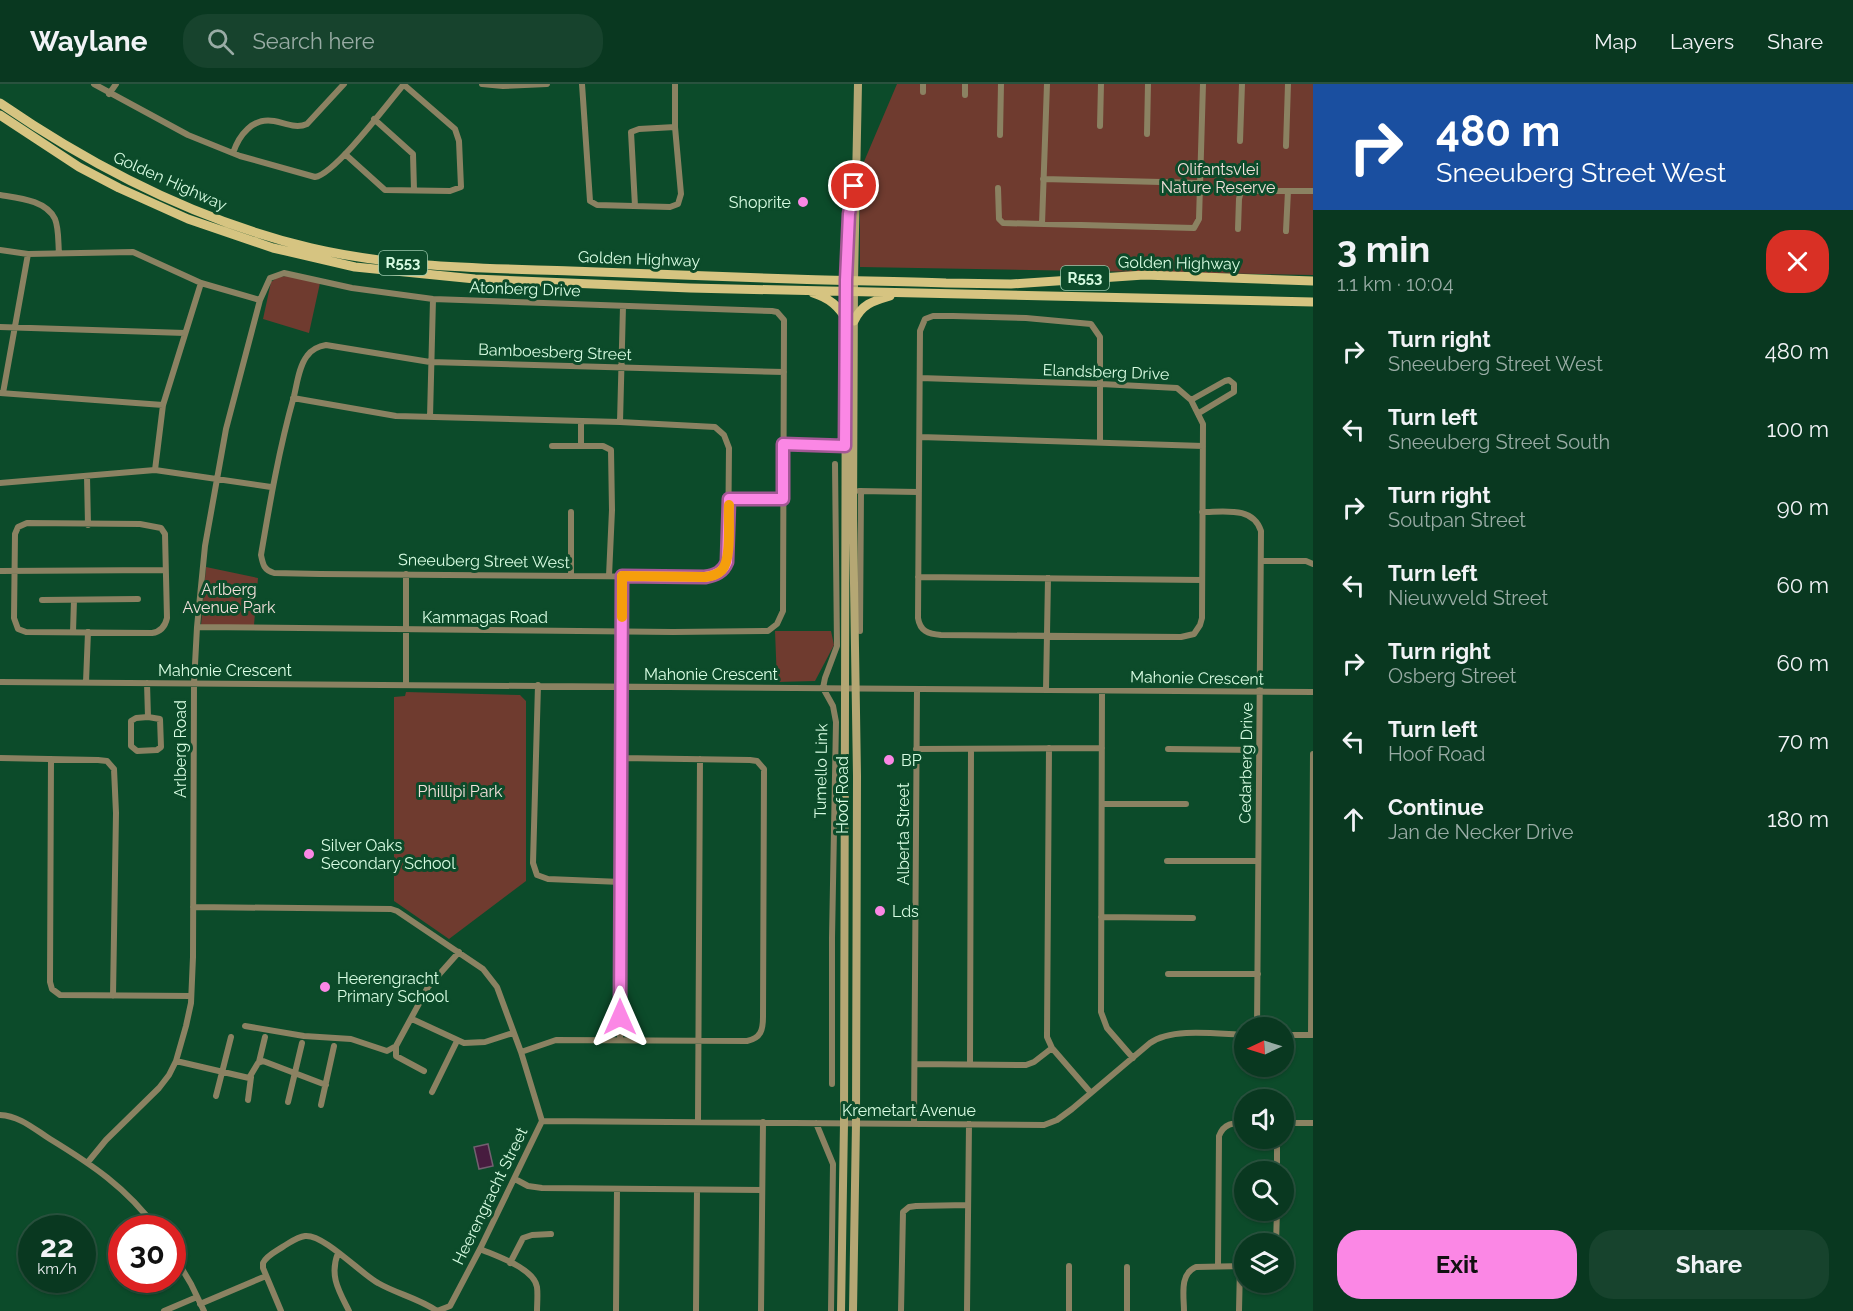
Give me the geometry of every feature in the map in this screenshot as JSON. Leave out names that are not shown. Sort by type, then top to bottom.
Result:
[{"type":"main road","name":"Hoof Road","points":[[853,1311],[856,1123],[856,689],[853,491],[849,445],[849,214],[854,186],[858,84]]},
{"type":"main road","name":"Golden Highway","points":[[0,103],[76,152],[147,190],[228,223],[313,248],[407,263],[466,268],[1011,284],[1144,275],[1313,281]]},
{"type":"main road","name":"Golden Highway","points":[[0,115],[79,167],[154,204],[252,242],[325,261],[408,273],[475,279],[805,291],[1313,302]]},
{"type":"main road","points":[[805,291],[831,301],[850,321],[865,305],[898,293]]},
{"type":"main road","name":"Hoof Road","points":[[840,1311],[844,1123],[846,688],[853,491]]},
{"type":"street","points":[[94,84],[188,135],[275,167],[315,177],[326,172],[345,153],[404,84],[453,126],[459,141],[461,187],[450,191],[385,190],[345,153]]},
{"type":"street","points":[[109,94],[116,84]]},
{"type":"street","points":[[233,153],[242,134],[262,122],[273,121],[297,127],[307,124],[344,84]]},
{"type":"street","points":[[482,84],[503,86],[546,84]]},
{"type":"street","points":[[582,84],[590,201],[597,205],[669,207],[678,204],[681,194],[675,127],[675,84]]},
{"type":"street","points":[[923,84],[923,92]]},
{"type":"street","points":[[964,95],[965,84]]},
{"type":"street","points":[[1000,135],[1001,84]]},
{"type":"street","points":[[1042,224],[1047,84]]},
{"type":"street","points":[[1100,126],[1101,84]]},
{"type":"street","points":[[1147,134],[1148,84]]},
{"type":"street","points":[[998,188],[1001,222],[1193,228],[1198,221],[1203,84]]},
{"type":"street","points":[[1240,141],[1242,84]]},
{"type":"street","points":[[1286,146],[1288,84]]},
{"type":"street","points":[[374,120],[413,154],[414,190]]},
{"type":"street","points":[[635,206],[631,132],[639,129],[675,127]]},
{"type":"street","points":[[1043,179],[1200,183]]},
{"type":"street","points":[[1238,229],[1241,191],[1313,191]]},
{"type":"street","points":[[1286,231],[1288,191]]},
{"type":"street","points":[[0,195],[32,201],[52,215],[57,225],[59,253]]},
{"type":"street","points":[[0,250],[28,254],[133,252],[201,283],[260,300]]},
{"type":"street","points":[[28,254],[1,393],[163,405]]},
{"type":"street","name":"Atonberg Drive","points":[[273,276],[284,273],[352,288],[433,299],[772,311],[779,314],[785,324],[784,372]]},
{"type":"street","name":"Arlberg Road","points":[[88,1162],[106,1140],[159,1088],[169,1075],[176,1061],[186,1026],[191,996],[194,683],[205,546],[226,429],[260,300],[268,281],[273,276]]},
{"type":"street","points":[[155,470],[163,405],[201,283]]},
{"type":"street","points":[[430,417],[433,299]]},
{"type":"street","points":[[620,422],[623,306]]},
{"type":"street","points":[[1100,442],[1100,337],[1095,327],[1087,322],[953,316],[930,317],[923,322],[920,331],[918,618],[924,631],[941,635],[1181,637],[1194,634],[1202,618],[1203,446],[1202,422],[1191,400],[1225,381],[1229,380],[1234,384],[1234,392],[1199,413]]},
{"type":"street","points":[[0,327],[185,333]]},
{"type":"street","name":"Bamboesberg Street","points":[[293,398],[305,358],[315,349],[326,345],[430,362],[784,372]]},
{"type":"street","points":[[0,483],[155,470],[272,487],[293,398],[387,415],[710,426],[721,432],[729,448],[729,499],[783,499],[784,372]]},
{"type":"street","name":"Elandsberg Drive","points":[[920,378],[1174,387],[1191,400]]},
{"type":"street","points":[[581,421],[581,445]]},
{"type":"street","points":[[920,437],[1203,446]]},
{"type":"street","points":[[783,444],[849,445]]},
{"type":"street","points":[[552,446],[606,447],[611,452],[609,576]]},
{"type":"street","points":[[823,688],[837,646],[835,464]]},
{"type":"street","points":[[87,476],[88,525]]},
{"type":"street","name":"Sneeuberg Street West","points":[[272,487],[261,555],[265,569],[274,573],[705,577],[718,574],[724,568],[728,557],[729,499]]},
{"type":"street","points":[[860,631],[853,491],[918,492]]},
{"type":"street","name":"Kammagas Road","points":[[197,627],[756,633],[768,631],[773,628],[783,611],[783,499]]},
{"type":"street","points":[[571,512],[571,576]]},
{"type":"street","name":"Cedarberg Drive","points":[[1202,512],[1243,513],[1252,516],[1258,522],[1261,531],[1257,1017]]},
{"type":"street","points":[[27,523],[88,525],[140,524],[161,528],[165,534],[167,618],[160,631],[152,633],[26,632],[18,629],[14,621],[14,571],[15,534],[20,525],[27,523]]},
{"type":"street","points":[[1261,561],[1306,561],[1313,564]]},
{"type":"street","points":[[0,571],[165,570]]},
{"type":"street","points":[[406,574],[406,685]]},
{"type":"street","points":[[620,1040],[622,576]]},
{"type":"street","points":[[918,577],[1202,580]]},
{"type":"street","points":[[1046,690],[1048,578]]},
{"type":"street","points":[[42,600],[138,599]]},
{"type":"street","points":[[73,632],[74,600]]},
{"type":"street","points":[[86,682],[88,632]]},
{"type":"street","name":"Mahonie Crescent","points":[[0,682],[1313,692]]},
{"type":"street","points":[[147,683],[148,717]]},
{"type":"street","points":[[538,685],[533,863],[537,875],[548,879],[621,882]]},
{"type":"street","name":"Tumello Link","points":[[823,688],[833,706],[836,722],[832,1084]]},
{"type":"street","name":"Alberta Street","points":[[914,1123],[917,689]]},
{"type":"street","points":[[1102,691],[1102,1019],[1133,1058]]},
{"type":"street","points":[[148,717],[160,719],[161,747],[158,750],[137,751],[131,746],[131,721],[148,717]]},
{"type":"street","points":[[1048,748],[1048,1040],[1052,1048],[1090,1093]]},
{"type":"street","points":[[916,749],[1102,748]]},
{"type":"street","points":[[970,1064],[971,749]]},
{"type":"street","points":[[1168,749],[1259,750]]},
{"type":"street","points":[[1294,1035],[1312,1035],[1313,754]]},
{"type":"street","points":[[0,758],[103,760],[110,763],[114,769],[116,813],[113,996]]},
{"type":"street","points":[[520,1052],[556,1040],[747,1041],[759,1036],[762,1032],[764,1017],[764,771],[762,766],[750,760],[621,758]]},
{"type":"street","points":[[51,759],[51,982],[54,992],[65,995],[191,996]]},
{"type":"street","points":[[698,1122],[700,759]]},
{"type":"street","points":[[1103,804],[1186,804]]},
{"type":"street","points":[[1167,861],[1258,861]]},
{"type":"street","name":"Heerengracht Street","points":[[193,907],[388,908],[397,911],[459,952],[483,969],[493,980],[520,1052],[542,1121],[450,1308],[437,1311]]},
{"type":"street","points":[[1101,917],[1193,918]]},
{"type":"street","points":[[245,1026],[304,1036],[351,1039],[387,1051],[396,1046],[429,987],[459,952]]},
{"type":"street","points":[[1168,974],[1258,974]]},
{"type":"street","points":[[412,1019],[464,1044],[478,1043],[513,1033]]},
{"type":"street","name":"Kremetart Avenue","points":[[542,1121],[1050,1123],[1072,1109],[1155,1040],[1166,1035],[1234,1035]]},
{"type":"street","points":[[216,1096],[231,1037]]},
{"type":"street","points":[[248,1100],[251,1077],[259,1062],[265,1037]]},
{"type":"street","points":[[432,1092],[457,1041]]},
{"type":"street","points":[[288,1102],[302,1043]]},
{"type":"street","points":[[321,1105],[334,1046]]},
{"type":"street","points":[[396,1046],[396,1056],[424,1071]]},
{"type":"street","points":[[915,1064],[1026,1065],[1034,1062],[1052,1048]]},
{"type":"street","points":[[176,1061],[251,1077]]},
{"type":"street","points":[[259,1062],[266,1062],[326,1085]]},
{"type":"street","points":[[0,1115],[20,1120],[88,1162],[125,1193],[144,1215]]},
{"type":"street","points":[[761,1311],[763,1122]]},
{"type":"street","points":[[816,1123],[833,1164],[831,1311]]},
{"type":"street","points":[[1218,1266],[1218,1142],[1223,1128],[1234,1123]]},
{"type":"street","points":[[1294,1123],[1313,1123]]},
{"type":"street","points":[[967,1311],[969,1124]]},
{"type":"street","points":[[515,1179],[528,1186],[542,1188],[762,1190]]},
{"type":"street","points":[[616,1189],[616,1311]]},
{"type":"street","points":[[696,1311],[697,1190]]},
{"type":"street","points":[[901,1311],[903,1212],[909,1207],[916,1206],[968,1205]]},
{"type":"street","points":[[510,1263],[520,1242],[526,1236],[551,1234]]},
{"type":"street","points":[[281,1311],[262,1265],[265,1258],[300,1237],[315,1237],[376,1282],[423,1302],[437,1311]]},
{"type":"street","points":[[480,1249],[524,1270],[535,1282],[537,1288],[537,1311]]},
{"type":"street","points":[[338,1253],[334,1266],[335,1280],[350,1311]]},
{"type":"street","points":[[1069,1266],[1069,1311]]},
{"type":"street","points":[[1184,1311],[1184,1283],[1187,1273],[1196,1267],[1234,1266]]},
{"type":"street","points":[[1127,1267],[1127,1311]]},
{"type":"street","points":[[164,1311],[266,1276]]},
{"type":"street","points":[[186,1277],[204,1311]]},
{"type":"street","points":[[1239,1311],[1240,1293]]},
{"type":"green space","name":"Olifantsvlei Nature Reserve","points":[[897,84],[1313,84],[1313,275],[860,267],[860,171]]},
{"type":"green space","points":[[287,276],[320,283],[309,333],[263,319],[271,282],[278,277]]},
{"type":"green space","name":"Arlberg Avenue Park","points":[[206,567],[258,578],[254,625],[201,625]]},
{"type":"green space","points":[[775,631],[831,631],[834,645],[815,681],[777,682]]},
{"type":"green space","name":"Phillipi Park","points":[[406,692],[520,695],[526,701],[526,881],[449,939],[394,901],[394,697],[405,696]]},
{"type":"shaded area","points":[[488,1144],[493,1166],[479,1169],[474,1147]]},
{"type":"slow traffic","points":[[622,617],[622,576],[705,577],[721,572],[728,557],[729,505]]},
{"type":"place","name":"Shoprite","points":[[803,202]]},
{"type":"place","name":"BP","points":[[889,760]]},
{"type":"place","name":"Silver Oaks Secondary School","points":[[309,854]]},
{"type":"place","name":"Lds","points":[[880,911]]},
{"type":"place","name":"Heerengracht Primary School","points":[[325,987]]},
{"type":"route","points":[[620,1017],[622,576],[705,577],[721,572],[728,557],[729,499],[783,499],[783,444],[845,446],[846,280],[849,214],[854,186]]}]
